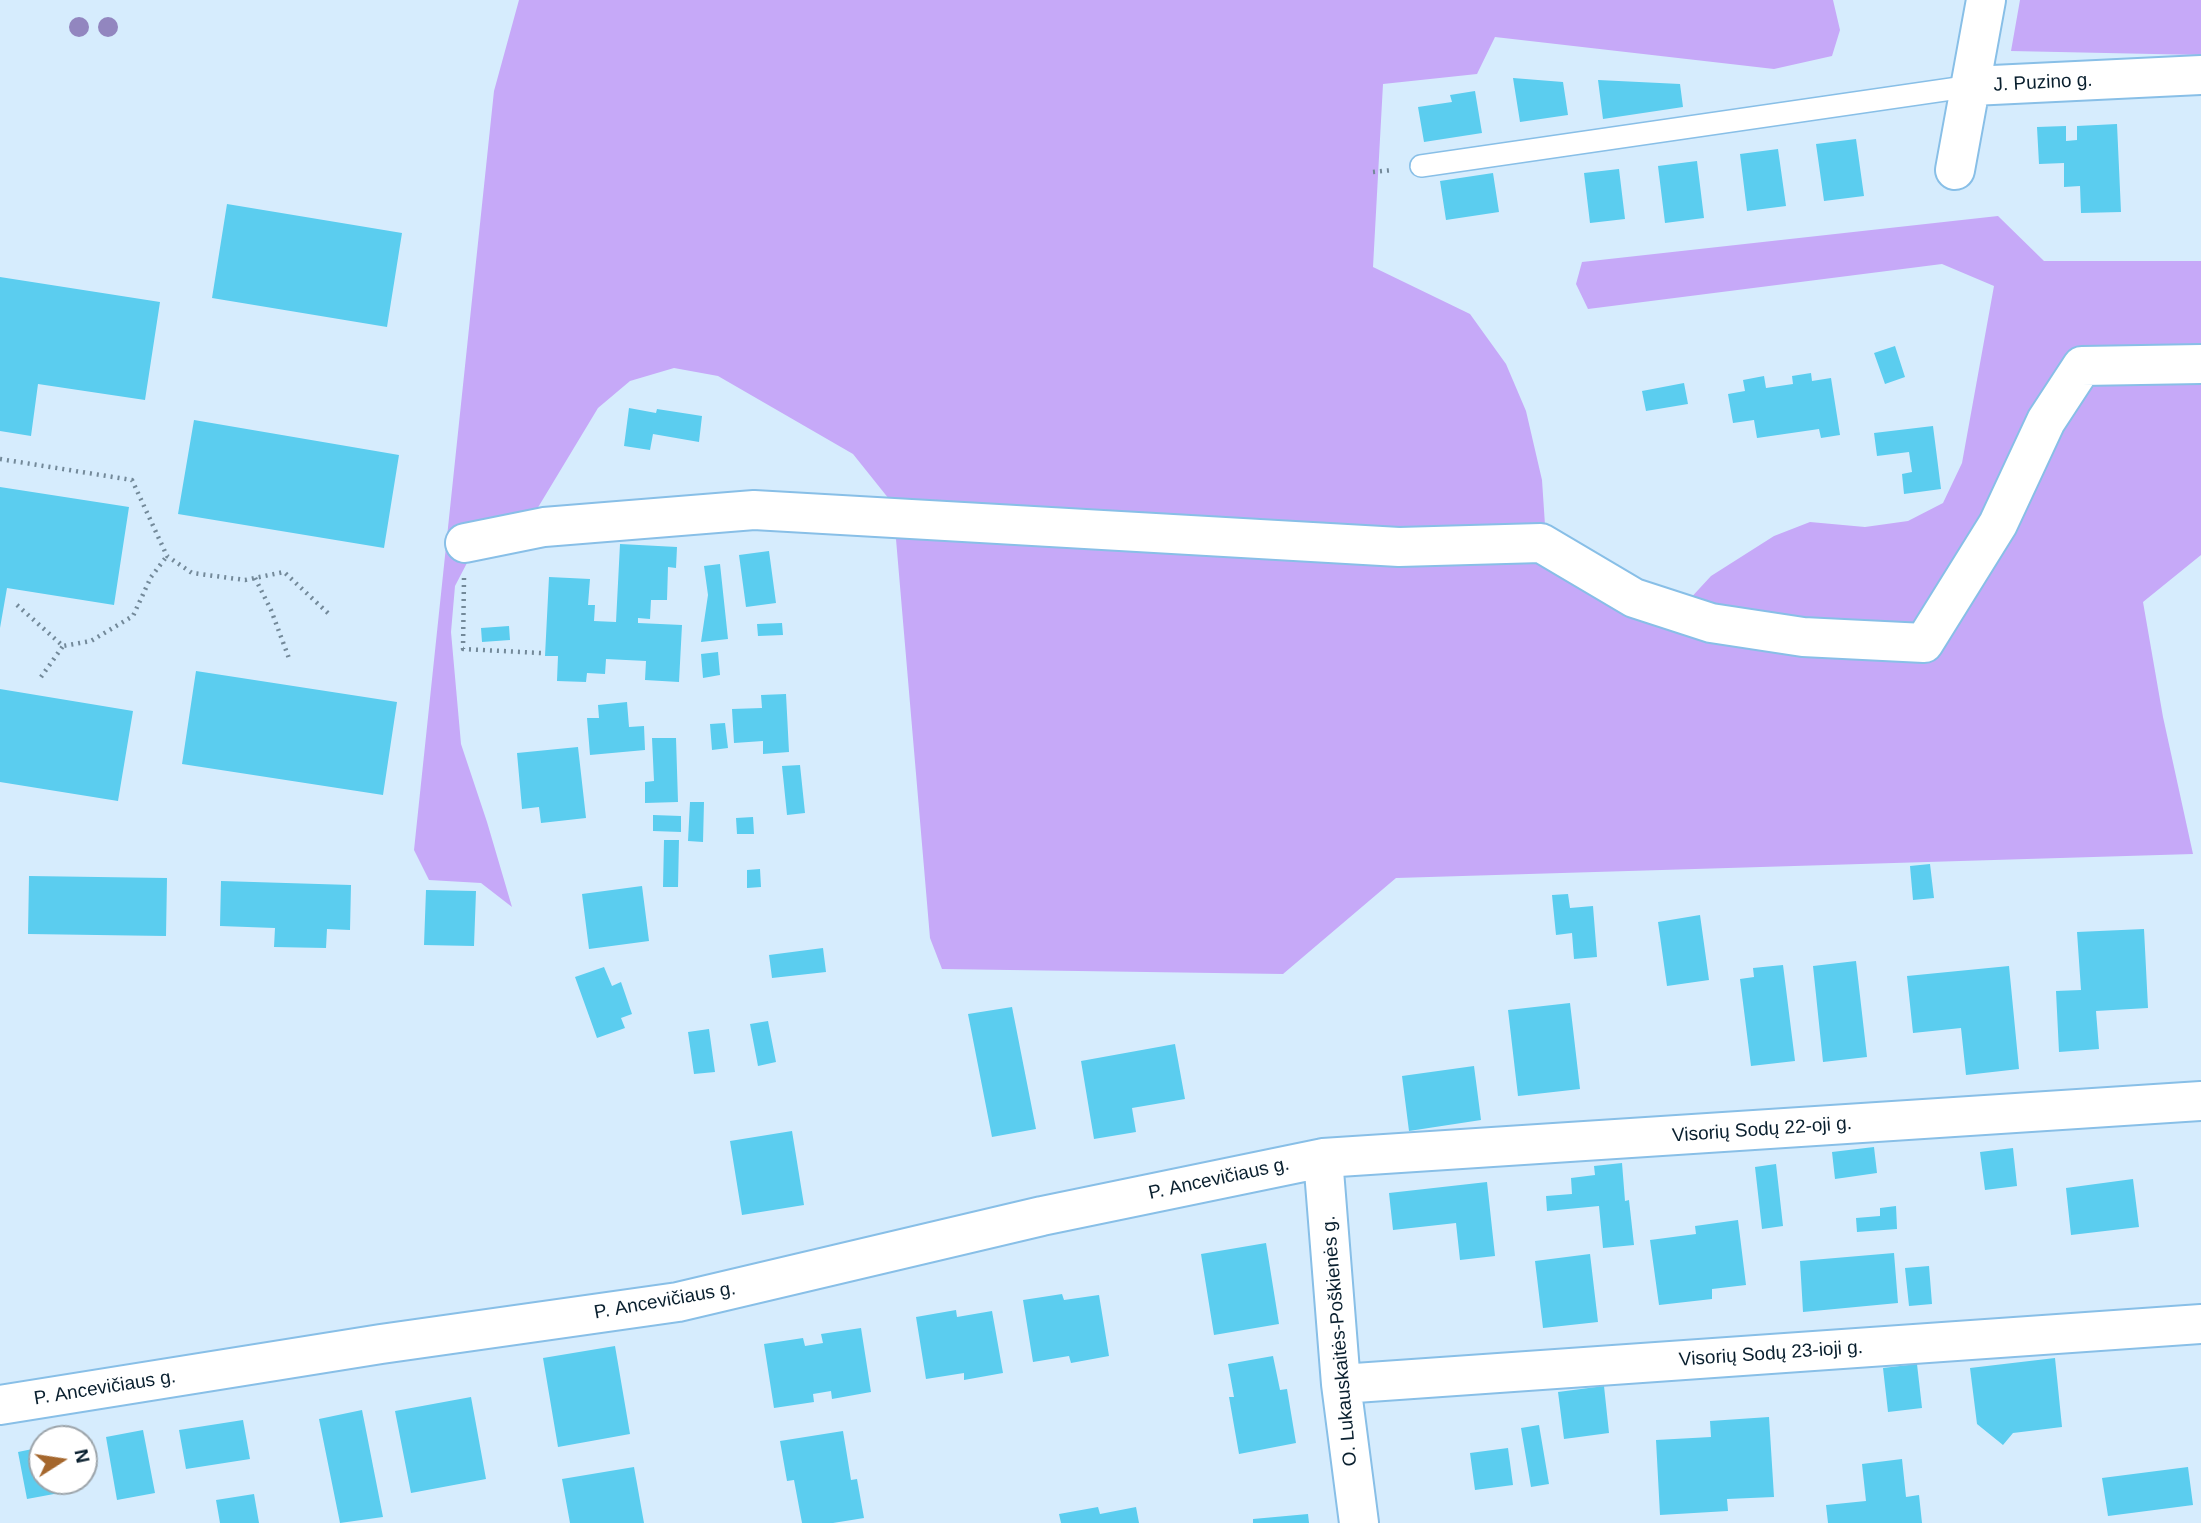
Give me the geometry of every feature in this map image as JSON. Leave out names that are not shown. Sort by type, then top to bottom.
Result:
[{"type":"street","name":"J. Puzino g.","points":[[1986,0],[1972,86],[2201,75]]},
{"type":"street","points":[[1955,170],[1972,86]]},
{"type":"street","points":[[465,543],[544,527],[754,510],[1399,547],[1541,543],[1634,598],[1711,623],[1803,637],[1924,643],[1998,524],[2046,421],[2082,366],[2201,364]]},
{"type":"street","name":"Visorių Sodų 22-oji g.","points":[[1323,1158],[2201,1101]]},
{"type":"street","name":"O. Lukauskaitės-Poškienės g.","points":[[1323,1158],[1341,1384],[1359,1523]]},
{"type":"street","name":"P. Ancevičiaus g.","points":[[0,1405],[381,1344],[678,1302],[1065,1211],[1323,1158]]},
{"type":"street","name":"Visorių Sodų 23-ioji g.","points":[[1341,1384],[2201,1324]]},
{"type":"lane","points":[[1421,166],[1972,86]]},
{"type":"path","points":[[0,458],[132,480],[167,556],[192,573],[245,580],[284,572],[330,615]]},
{"type":"path","points":[[465,543],[463,649],[541,653]]},
{"type":"path","points":[[41,677],[63,646],[91,641],[133,616],[151,577],[167,556]]},
{"type":"path","points":[[255,578],[271,610],[290,662]]},
{"type":"path","points":[[17,605],[63,646]]},
{"type":"shaded area","points":[[519,0],[1833,0],[1840,30],[1832,56],[1774,69],[1495,37],[1477,74],[1383,84],[1373,267],[1470,314],[1506,364],[1526,411],[1542,480],[1547,555],[1687,602],[1711,576],[1774,536],[1810,522],[1865,527],[1908,521],[1943,503],[1962,463],[1994,286],[1942,264],[1588,309],[1576,284],[1582,262],[1998,216],[2044,261],[2201,261],[2201,555],[2143,602],[2163,717],[2193,854],[1396,878],[1283,974],[942,969],[930,938],[893,504],[853,454],[718,376],[674,368],[630,381],[598,408],[528,524],[468,561],[455,586],[451,632],[461,744],[512,907],[481,883],[429,880],[414,850],[494,91]]},
{"type":"shaded area","points":[[2020,0],[2201,0],[2201,55],[2011,51]]},
{"type":"building","points":[[1513,78],[1563,82],[1568,115],[1520,122]]},
{"type":"building","points":[[1598,80],[1680,84],[1683,107],[1603,119]]},
{"type":"building","points":[[1475,91],[1482,133],[1424,142],[1418,107],[1452,102],[1450,95]]},
{"type":"building","points":[[2117,124],[2121,212],[2081,213],[2080,186],[2064,187],[2064,163],[2039,164],[2037,127],[2066,126],[2066,141],[2077,140],[2077,126]]},
{"type":"building","points":[[1856,139],[1864,196],[1824,201],[1816,144]]},
{"type":"building","points":[[1778,149],[1786,206],[1747,211],[1740,154]]},
{"type":"building","points":[[1697,161],[1704,218],[1665,223],[1658,166]]},
{"type":"building","points":[[1619,169],[1625,219],[1590,223],[1584,173]]},
{"type":"building","points":[[1493,173],[1499,212],[1446,220],[1440,181]]},
{"type":"building","points":[[227,204],[402,233],[387,327],[212,298]]},
{"type":"building","points":[[0,277],[160,302],[145,400],[38,384],[31,436],[0,431]]},
{"type":"building","points":[[1895,346],[1905,377],[1885,384],[1874,353]]},
{"type":"building","points":[[1811,373],[1812,381],[1831,378],[1840,435],[1821,438],[1819,429],[1757,438],[1754,420],[1733,423],[1728,394],[1745,391],[1743,380],[1764,376],[1766,388],[1793,384],[1792,376]]},
{"type":"building","points":[[1684,383],[1688,404],[1646,411],[1642,391]]},
{"type":"building","points":[[629,408],[702,416],[699,442],[653,434],[650,450],[624,446]]},
{"type":"building","points":[[194,420],[399,455],[384,548],[178,514]]},
{"type":"building","points":[[1933,426],[1941,489],[1904,494],[1902,474],[1912,472],[1909,452],[1877,456],[1874,433]]},
{"type":"building","points":[[0,487],[129,507],[114,605],[7,588],[0,628]]},
{"type":"building","points":[[620,544],[677,547],[676,568],[668,567],[667,600],[651,600],[650,619],[638,618],[638,623],[682,625],[679,682],[645,680],[646,661],[606,659],[605,674],[587,673],[586,682],[557,681],[558,656],[545,656],[549,577],[590,579],[588,605],[595,605],[594,621],[616,622]]},
{"type":"building","points":[[769,551],[776,603],[746,607],[739,555]]},
{"type":"building","points":[[720,564],[728,639],[701,642],[708,595],[704,566]]},
{"type":"building","points":[[782,623],[783,635],[758,636],[757,624]]},
{"type":"building","points":[[509,626],[510,640],[482,642],[481,628]]},
{"type":"building","points":[[718,652],[720,675],[703,678],[701,654]]},
{"type":"building","points":[[196,671],[397,702],[383,795],[182,764]]},
{"type":"building","points":[[0,689],[133,711],[118,801],[0,782]]},
{"type":"building","points":[[786,694],[789,752],[763,754],[763,741],[734,743],[732,709],[762,708],[761,695]]},
{"type":"building","points":[[627,702],[629,727],[644,726],[645,750],[590,755],[587,718],[599,718],[598,705]]},
{"type":"building","points":[[725,723],[728,748],[712,750],[710,724]]},
{"type":"building","points":[[652,738],[676,738],[678,802],[645,803],[645,782],[654,781]]},
{"type":"building","points":[[578,747],[586,818],[541,823],[539,807],[522,809],[517,753]]},
{"type":"building","points":[[800,765],[805,813],[787,815],[782,766]]},
{"type":"building","points":[[690,802],[704,802],[703,842],[688,841]]},
{"type":"building","points":[[653,815],[681,816],[681,832],[653,831]]},
{"type":"building","points":[[753,817],[754,834],[737,834],[736,818]]},
{"type":"building","points":[[664,840],[679,840],[678,887],[663,887]]},
{"type":"building","points":[[1930,864],[1934,898],[1913,900],[1910,866]]},
{"type":"building","points":[[760,869],[761,887],[747,888],[747,870]]},
{"type":"building","points":[[29,876],[167,878],[166,936],[28,934]]},
{"type":"building","points":[[221,881],[351,885],[350,930],[327,929],[326,948],[274,947],[275,928],[220,926]]},
{"type":"building","points":[[642,886],[649,941],[589,949],[582,894]]},
{"type":"building","points":[[426,890],[476,891],[474,946],[424,945]]},
{"type":"building","points":[[1568,894],[1570,908],[1593,906],[1597,957],[1574,959],[1572,933],[1556,935],[1552,895]]},
{"type":"building","points":[[1700,915],[1709,980],[1667,986],[1658,922]]},
{"type":"building","points":[[2144,929],[2148,1008],[2096,1011],[2099,1049],[2059,1052],[2056,991],[2081,990],[2077,932]]},
{"type":"building","points":[[823,948],[826,972],[772,978],[769,955]]},
{"type":"building","points":[[1856,961],[1867,1057],[1823,1062],[1813,966]]},
{"type":"building","points":[[1783,965],[1795,1061],[1751,1066],[1740,979],[1754,977],[1753,968]]},
{"type":"building","points":[[2009,966],[2019,1069],[1966,1075],[1961,1028],[1913,1033],[1907,976]]},
{"type":"building","points":[[604,967],[612,986],[621,982],[632,1014],[621,1018],[625,1028],[597,1038],[575,977]]},
{"type":"building","points":[[1570,1003],[1580,1089],[1518,1096],[1508,1010]]},
{"type":"building","points":[[1012,1007],[1036,1129],[992,1137],[968,1014]]},
{"type":"building","points":[[768,1021],[776,1062],[758,1066],[750,1024]]},
{"type":"building","points":[[709,1029],[715,1072],[694,1074],[688,1032]]},
{"type":"building","points":[[1175,1044],[1185,1099],[1132,1108],[1136,1132],[1094,1139],[1081,1061]]},
{"type":"building","points":[[1474,1066],[1481,1120],[1409,1131],[1402,1076]]},
{"type":"building","points":[[792,1131],[804,1205],[742,1215],[730,1141]]},
{"type":"building","points":[[1874,1147],[1877,1173],[1835,1179],[1832,1152]]},
{"type":"building","points":[[2013,1148],[2017,1186],[1985,1190],[1980,1152]]},
{"type":"building","points":[[1622,1163],[1625,1201],[1629,1200],[1634,1245],[1603,1248],[1599,1206],[1547,1211],[1546,1196],[1572,1194],[1571,1178],[1595,1175],[1594,1166]]},
{"type":"building","points":[[1776,1164],[1783,1226],[1762,1229],[1755,1167]]},
{"type":"building","points":[[2133,1179],[2139,1227],[2071,1235],[2066,1188]]},
{"type":"building","points":[[1487,1182],[1495,1256],[1460,1260],[1456,1223],[1393,1230],[1389,1193]]},
{"type":"building","points":[[1896,1206],[1897,1229],[1857,1232],[1856,1218],[1880,1216],[1880,1208]]},
{"type":"building","points":[[1738,1220],[1746,1285],[1712,1289],[1712,1299],[1659,1305],[1650,1240],[1696,1234],[1695,1226]]},
{"type":"building","points":[[1266,1243],[1279,1324],[1214,1335],[1201,1254]]},
{"type":"building","points":[[1894,1253],[1898,1303],[1803,1312],[1800,1261]]},
{"type":"building","points":[[1590,1254],[1598,1322],[1543,1328],[1535,1261]]},
{"type":"building","points":[[1929,1266],[1932,1304],[1909,1306],[1905,1268]]},
{"type":"building","points":[[1062,1294],[1064,1300],[1099,1295],[1109,1356],[1071,1363],[1069,1356],[1033,1362],[1023,1300]]},
{"type":"building","points":[[956,1310],[957,1317],[992,1311],[1003,1373],[964,1380],[964,1373],[926,1379],[916,1317]]},
{"type":"building","points":[[861,1328],[871,1392],[832,1399],[831,1391],[813,1394],[814,1402],[774,1408],[764,1344],[803,1338],[805,1346],[823,1343],[821,1334]]},
{"type":"building","points":[[615,1346],[630,1434],[558,1447],[543,1358]]},
{"type":"building","points":[[1273,1356],[1280,1390],[1287,1389],[1296,1443],[1239,1454],[1229,1397],[1234,1397],[1228,1364]]},
{"type":"building","points":[[2055,1358],[2062,1427],[2013,1433],[2003,1445],[1977,1424],[1970,1368]]},
{"type":"building","points":[[1917,1364],[1922,1408],[1888,1412],[1883,1368]]},
{"type":"building","points":[[1604,1386],[1609,1433],[1564,1439],[1558,1392]]},
{"type":"building","points":[[471,1397],[486,1479],[411,1493],[395,1411]]},
{"type":"building","points":[[362,1410],[383,1517],[340,1523],[319,1419]]},
{"type":"building","points":[[1769,1417],[1774,1497],[1727,1499],[1728,1511],[1660,1515],[1656,1440],[1711,1437],[1710,1421]]},
{"type":"building","points":[[243,1420],[250,1459],[186,1469],[179,1430]]},
{"type":"building","points":[[1539,1425],[1549,1484],[1531,1487],[1521,1428]]},
{"type":"building","points":[[143,1430],[155,1493],[117,1500],[106,1437]]},
{"type":"building","points":[[843,1431],[851,1480],[857,1479],[864,1518],[833,1523],[802,1523],[794,1480],[787,1481],[780,1441]]},
{"type":"building","points":[[1508,1448],[1513,1485],[1475,1490],[1470,1453]]},
{"type":"building","points":[[28,1450],[28,1495],[49,1495],[27,1499],[18,1452]]},
{"type":"building","points":[[1902,1459],[1906,1497],[1919,1495],[1922,1523],[1828,1523],[1826,1505],[1866,1501],[1862,1464]]},
{"type":"building","points":[[634,1467],[644,1523],[570,1523],[562,1479]]},
{"type":"building","points":[[2188,1467],[2193,1505],[2108,1516],[2102,1478]]},
{"type":"building","points":[[254,1494],[259,1523],[220,1523],[216,1500]]},
{"type":"building","points":[[1098,1507],[1100,1514],[1136,1507],[1139,1523],[1061,1523],[1059,1514]]},
{"type":"building","points":[[1308,1514],[1309,1523],[1253,1523],[1253,1519]]}]
